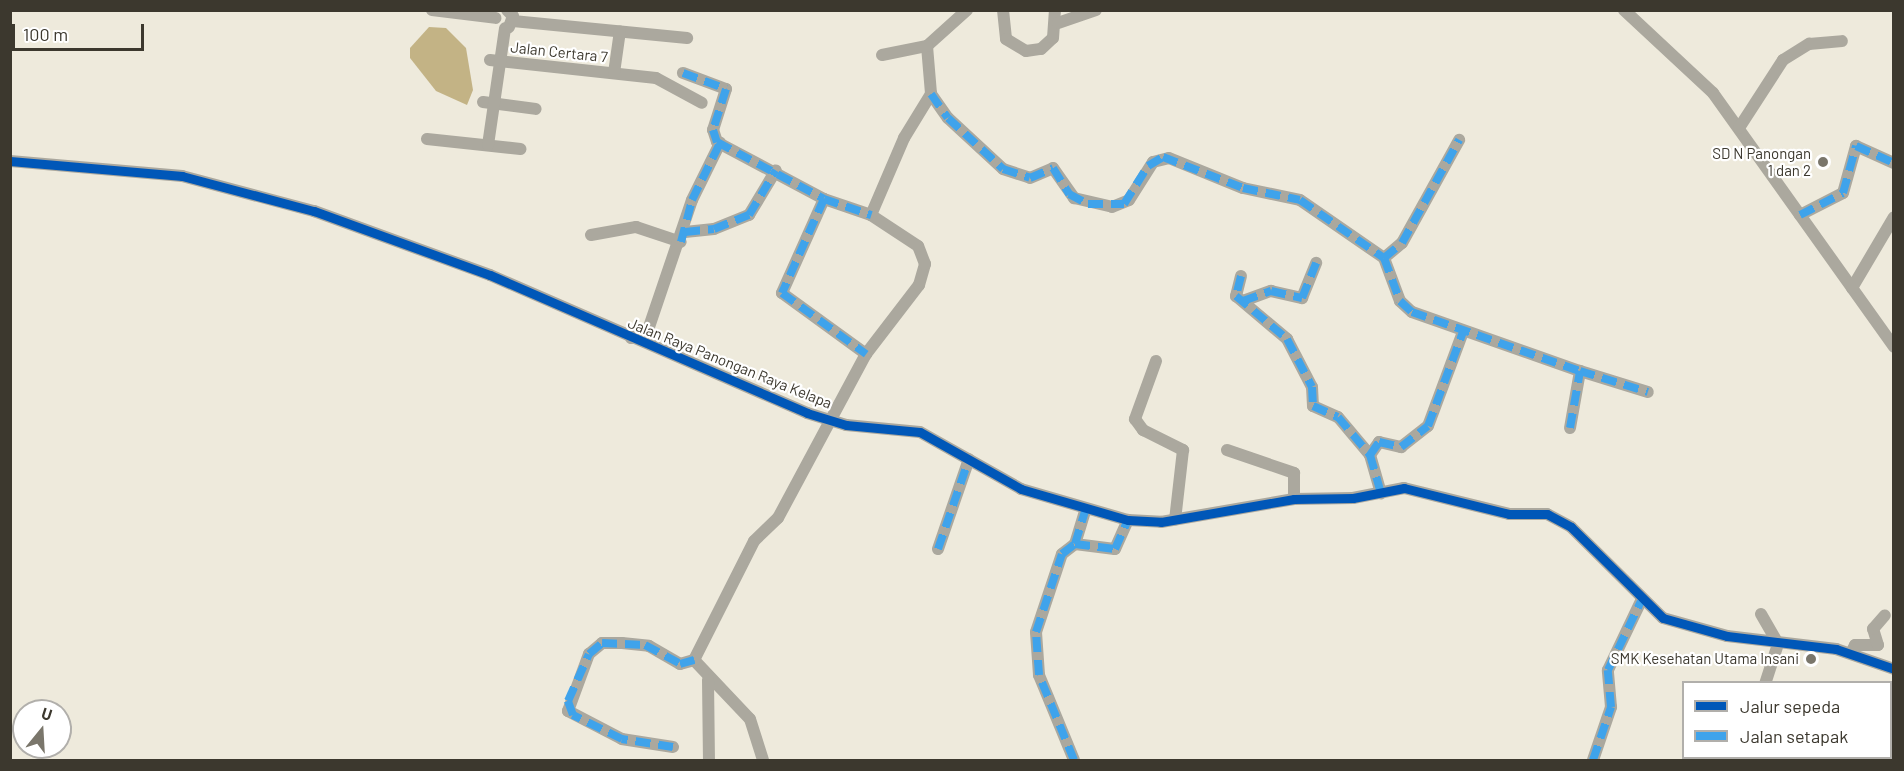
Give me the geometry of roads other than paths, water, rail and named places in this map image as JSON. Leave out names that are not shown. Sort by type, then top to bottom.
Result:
[{"type":"street","points":[[432,10],[505,15],[620,32],[687,38]]},
{"type":"street","points":[[882,55],[927,46],[968,10]]},
{"type":"street","points":[[999,13],[1006,39],[1026,51],[1048,44],[1057,17],[1096,10]]},
{"type":"street","points":[[1624,10],[1687,63],[1739,128],[1893,344]]},
{"type":"street","points":[[488,145],[489,103],[505,15]]},
{"type":"street","points":[[614,73],[620,32]]},
{"type":"street","points":[[1739,128],[1783,60],[1809,44],[1842,42]]},
{"type":"street","points":[[927,46],[931,94],[948,118],[1003,169],[1030,178],[1053,168],[1069,194],[1088,204],[1124,204],[1153,162],[1169,158],[1243,188],[1312,205],[1384,258],[1404,306],[1463,332],[1648,392]]},
{"type":"street","name":"Jalan Certara 7","points":[[495,60],[656,78],[702,103]]},
{"type":"street","points":[[673,747],[622,739],[573,715],[568,701],[589,654],[602,643],[645,645],[681,665],[694,660],[754,541],[778,518],[866,354],[919,285],[925,264],[918,246],[871,215],[824,199],[776,170],[720,143],[712,133],[726,89],[683,73]]},
{"type":"street","points":[[871,215],[904,138],[931,94]]},
{"type":"street","points":[[489,103],[536,109]]},
{"type":"street","points":[[427,138],[520,149]]},
{"type":"street","points":[[1384,258],[1402,243],[1459,140]]},
{"type":"street","points":[[631,338],[648,330],[682,237],[692,200],[720,143]]},
{"type":"street","points":[[1800,215],[1843,193],[1856,146],[1893,163]]},
{"type":"street","name":"Jalan Raya Panongan Raya Kelapa","points":[[10,161],[217,183],[439,255],[830,421],[908,428],[1021,489],[1128,520],[1175,520],[1294,499],[1417,488],[1509,514],[1560,519],[1641,601],[1680,625],[1778,644],[1851,653],[1893,669]]},
{"type":"street","points":[[591,235],[636,227],[682,237],[714,229],[749,215],[776,170]]},
{"type":"street","points":[[824,199],[782,293],[866,354]]},
{"type":"street","points":[[1852,288],[1893,217]]},
{"type":"street","points":[[1243,301],[1271,291],[1302,298],[1316,263]]},
{"type":"street","points":[[1241,276],[1235,294],[1287,339],[1312,387],[1315,408],[1338,417],[1370,455],[1381,493]]},
{"type":"street","points":[[1370,455],[1379,442],[1401,447],[1428,426],[1463,332]]},
{"type":"street","points":[[1156,361],[1135,419],[1143,430],[1184,450],[1175,520]]},
{"type":"street","points":[[1570,428],[1580,371]]},
{"type":"street","points":[[1227,450],[1294,474],[1294,499]]},
{"type":"street","points":[[938,549],[969,459]]},
{"type":"street","points":[[1074,760],[1039,675],[1035,650],[1062,554],[1075,544],[1086,509]]},
{"type":"street","points":[[1075,544],[1115,549],[1128,520]]},
{"type":"street","points":[[1593,760],[1611,706],[1606,674],[1641,601]]},
{"type":"street","points":[[1761,614],[1778,644],[1766,681]]},
{"type":"street","points":[[1851,653],[1855,645],[1878,645],[1873,629],[1885,615]]},
{"type":"street","points":[[694,660],[708,680],[750,719],[763,760]]},
{"type":"street","points":[[708,680],[709,760]]},
{"type":"place","name":"SD N Panongan 1 dan 2","points":[[1823,162]]},
{"type":"place","name":"SMK Kesehatan Utama Insani","points":[[1811,659]]}]
